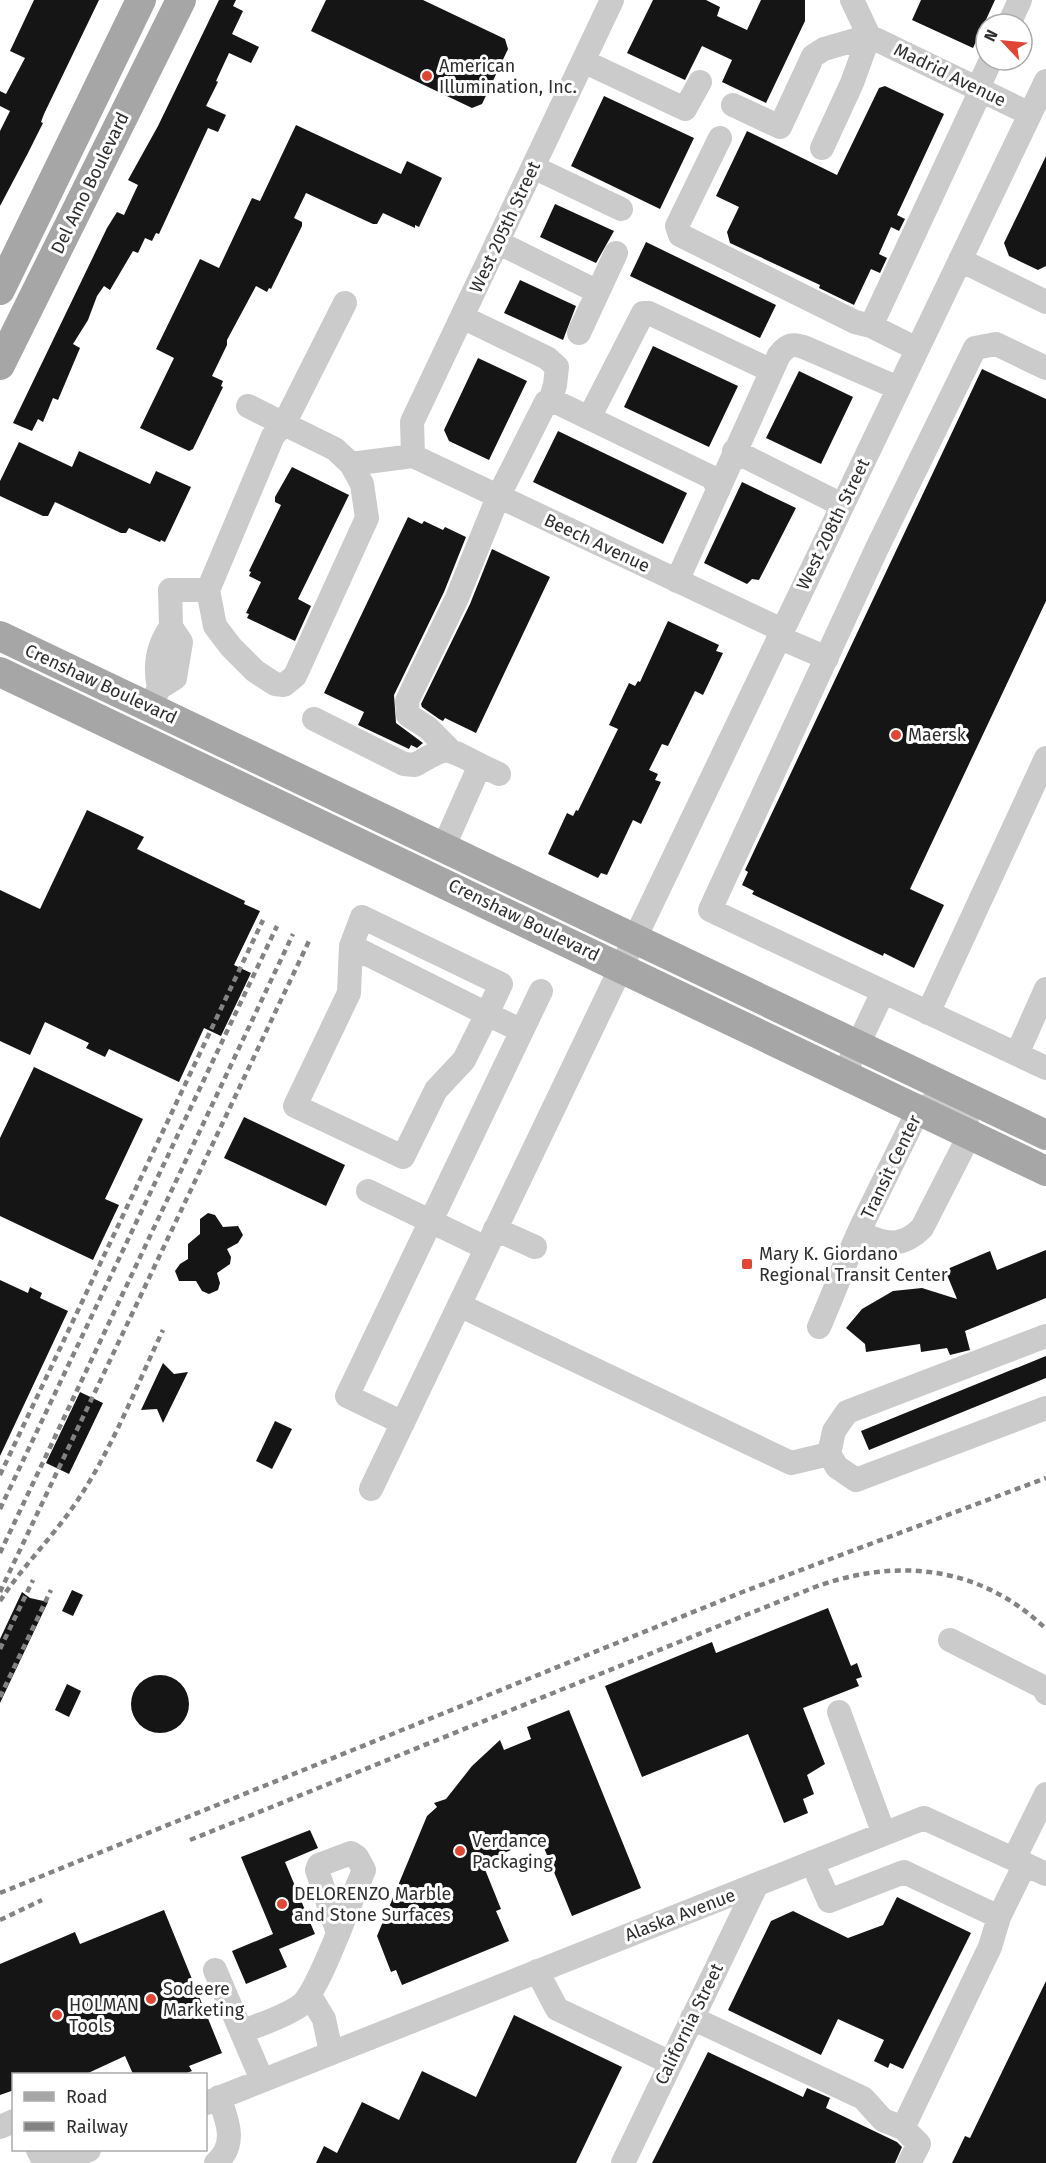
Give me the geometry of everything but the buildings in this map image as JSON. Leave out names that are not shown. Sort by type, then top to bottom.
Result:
[{"type":"main road","name":"Del Amo Boulevard","points":[[0,290],[141,0]]},
{"type":"main road","name":"Del Amo Boulevard","points":[[0,365],[181,0]]},
{"type":"main road","name":"Crenshaw Boulevard","points":[[0,636],[154,698],[444,846],[1046,1135]]},
{"type":"main road","name":"Crenshaw Boulevard","points":[[0,672],[1046,1171]]},
{"type":"street","name":"West 205th Street","points":[[413,456],[412,422],[612,0]]},
{"type":"street","points":[[822,148],[852,83],[869,36],[852,0]]},
{"type":"street","points":[[733,105],[780,127],[813,56],[824,49],[869,36]]},
{"type":"street","name":"Madrid Avenue","points":[[869,36],[1030,114]]},
{"type":"street","points":[[583,61],[685,109],[700,82]]},
{"type":"street","points":[[872,326],[986,72]]},
{"type":"street","name":"West 208th Street","points":[[371,1489],[634,936],[1046,81]]},
{"type":"street","points":[[720,138],[676,226],[680,235],[855,322],[872,326],[917,349]]},
{"type":"street","points":[[533,166],[621,209]]},
{"type":"street","points":[[497,242],[598,292]]},
{"type":"street","points":[[579,333],[616,253]]},
{"type":"street","points":[[960,260],[1046,302]]},
{"type":"street","points":[[248,406],[284,424],[335,449],[351,464],[362,484],[368,518],[295,676],[284,685],[275,684],[255,671],[215,626],[208,590],[273,436],[284,424],[345,303]]},
{"type":"street","points":[[589,418],[643,313],[649,313],[772,371]]},
{"type":"street","points":[[462,316],[552,363],[556,367],[555,385],[550,402]]},
{"type":"street","points":[[677,581],[734,451],[786,346],[795,344],[898,388]]},
{"type":"street","points":[[1046,368],[996,344],[975,348],[827,658],[711,910],[1046,1068]]},
{"type":"street","points":[[444,846],[489,769],[449,749],[428,728],[408,715],[407,701],[457,598],[498,497],[546,402],[558,403],[713,478],[718,489]]},
{"type":"street","points":[[734,451],[842,505]]},
{"type":"street","points":[[351,464],[413,456]]},
{"type":"street","name":"Beech Avenue","points":[[413,456],[677,581],[827,658]]},
{"type":"street","points":[[154,698],[175,678],[181,642],[171,627],[170,590],[208,590]]},
{"type":"street","points":[[314,719],[404,764],[415,765],[437,750],[449,749]]},
{"type":"street","points":[[928,1013],[1046,758]]},
{"type":"street","points":[[362,917],[501,984],[487,1014],[464,1060],[436,1090],[403,1157],[295,1106],[350,993],[351,946],[362,917]]},
{"type":"street","points":[[351,946],[522,1031]]},
{"type":"street","points":[[1017,1054],[1046,989]]},
{"type":"street","points":[[403,1423],[347,1396],[541,991]]},
{"type":"street","points":[[844,1074],[883,992]]},
{"type":"street","points":[[958,1092],[970,1134]]},
{"type":"street","name":"Transit Center","points":[[958,1092],[919,1109],[862,1225],[866,1235],[882,1243],[898,1244],[912,1237],[922,1228],[970,1134]]},
{"type":"street","points":[[368,1191],[430,1222],[535,1247]]},
{"type":"street","points":[[819,1327],[839,1284],[840,1270],[862,1225]]},
{"type":"street","points":[[839,1284],[882,1243]]},
{"type":"street","points":[[459,1305],[791,1463],[829,1454]]},
{"type":"street","points":[[1046,1336],[847,1412],[834,1431],[829,1454],[837,1467],[856,1480],[1046,1408]]},
{"type":"street","points":[[950,1640],[1043,1687],[1046,1693]]},
{"type":"street","points":[[839,1712],[884,1834]]},
{"type":"street","points":[[903,2128],[990,1947],[999,1917],[1028,1866],[1046,1794]]},
{"type":"street","name":"Alaska Avenue","points":[[212,2100],[924,1818],[1028,1866]]},
{"type":"street","points":[[812,1862],[828,1901],[904,1872],[999,1917]]},
{"type":"street","name":"California Street","points":[[622,2163],[756,1886]]},
{"type":"street","points":[[242,2032],[301,2005],[310,1996],[338,1933]]},
{"type":"street","points":[[215,1970],[262,2080]]},
{"type":"street","points":[[537,1971],[557,2008],[671,2063]]},
{"type":"street","points":[[310,1996],[324,2019],[321,2056]]},
{"type":"street","points":[[692,2018],[863,2098],[884,2120],[903,2128],[918,2144],[909,2163]]},
{"type":"street","points":[[212,2100],[231,2129],[229,2141],[216,2163]]},
{"type":"street","points":[[56,2163],[86,2151]]},
{"type":"railway","points":[[0,1475],[263,920]]},
{"type":"railway","points":[[0,1509],[277,926]]},
{"type":"railway","points":[[0,1553],[293,934]]},
{"type":"railway","points":[[0,1592],[309,941]]},
{"type":"railway","points":[[0,1601],[72,1509],[93,1476],[115,1435],[163,1330]]},
{"type":"railway","points":[[0,1893],[745,1591],[1046,1478]]},
{"type":"railway","points":[[190,1840],[815,1587],[846,1578],[877,1572],[907,1570],[937,1573],[966,1580],[994,1592],[1021,1608],[1046,1629]]},
{"type":"railway","points":[[0,1649],[33,1580]]},
{"type":"railway","points":[[0,1697],[51,1590]]},
{"type":"railway","points":[[0,1920],[42,1900]]},
{"type":"place","name":"American Illumination, Inc.","points":[[427,76]]},
{"type":"place","name":"Maersk","points":[[896,735]]},
{"type":"place","name":"Mary K. Giordano Regional Transit Center","points":[[747,1264]]},
{"type":"place","name":"Verdance Packaging","points":[[460,1851]]},
{"type":"place","name":"DELORENZO Marble and Stone Surfaces","points":[[282,1904]]},
{"type":"place","name":"Sodeere Marketing","points":[[151,1999]]},
{"type":"place","name":"HOLMAN Tools","points":[[57,2015]]}]
